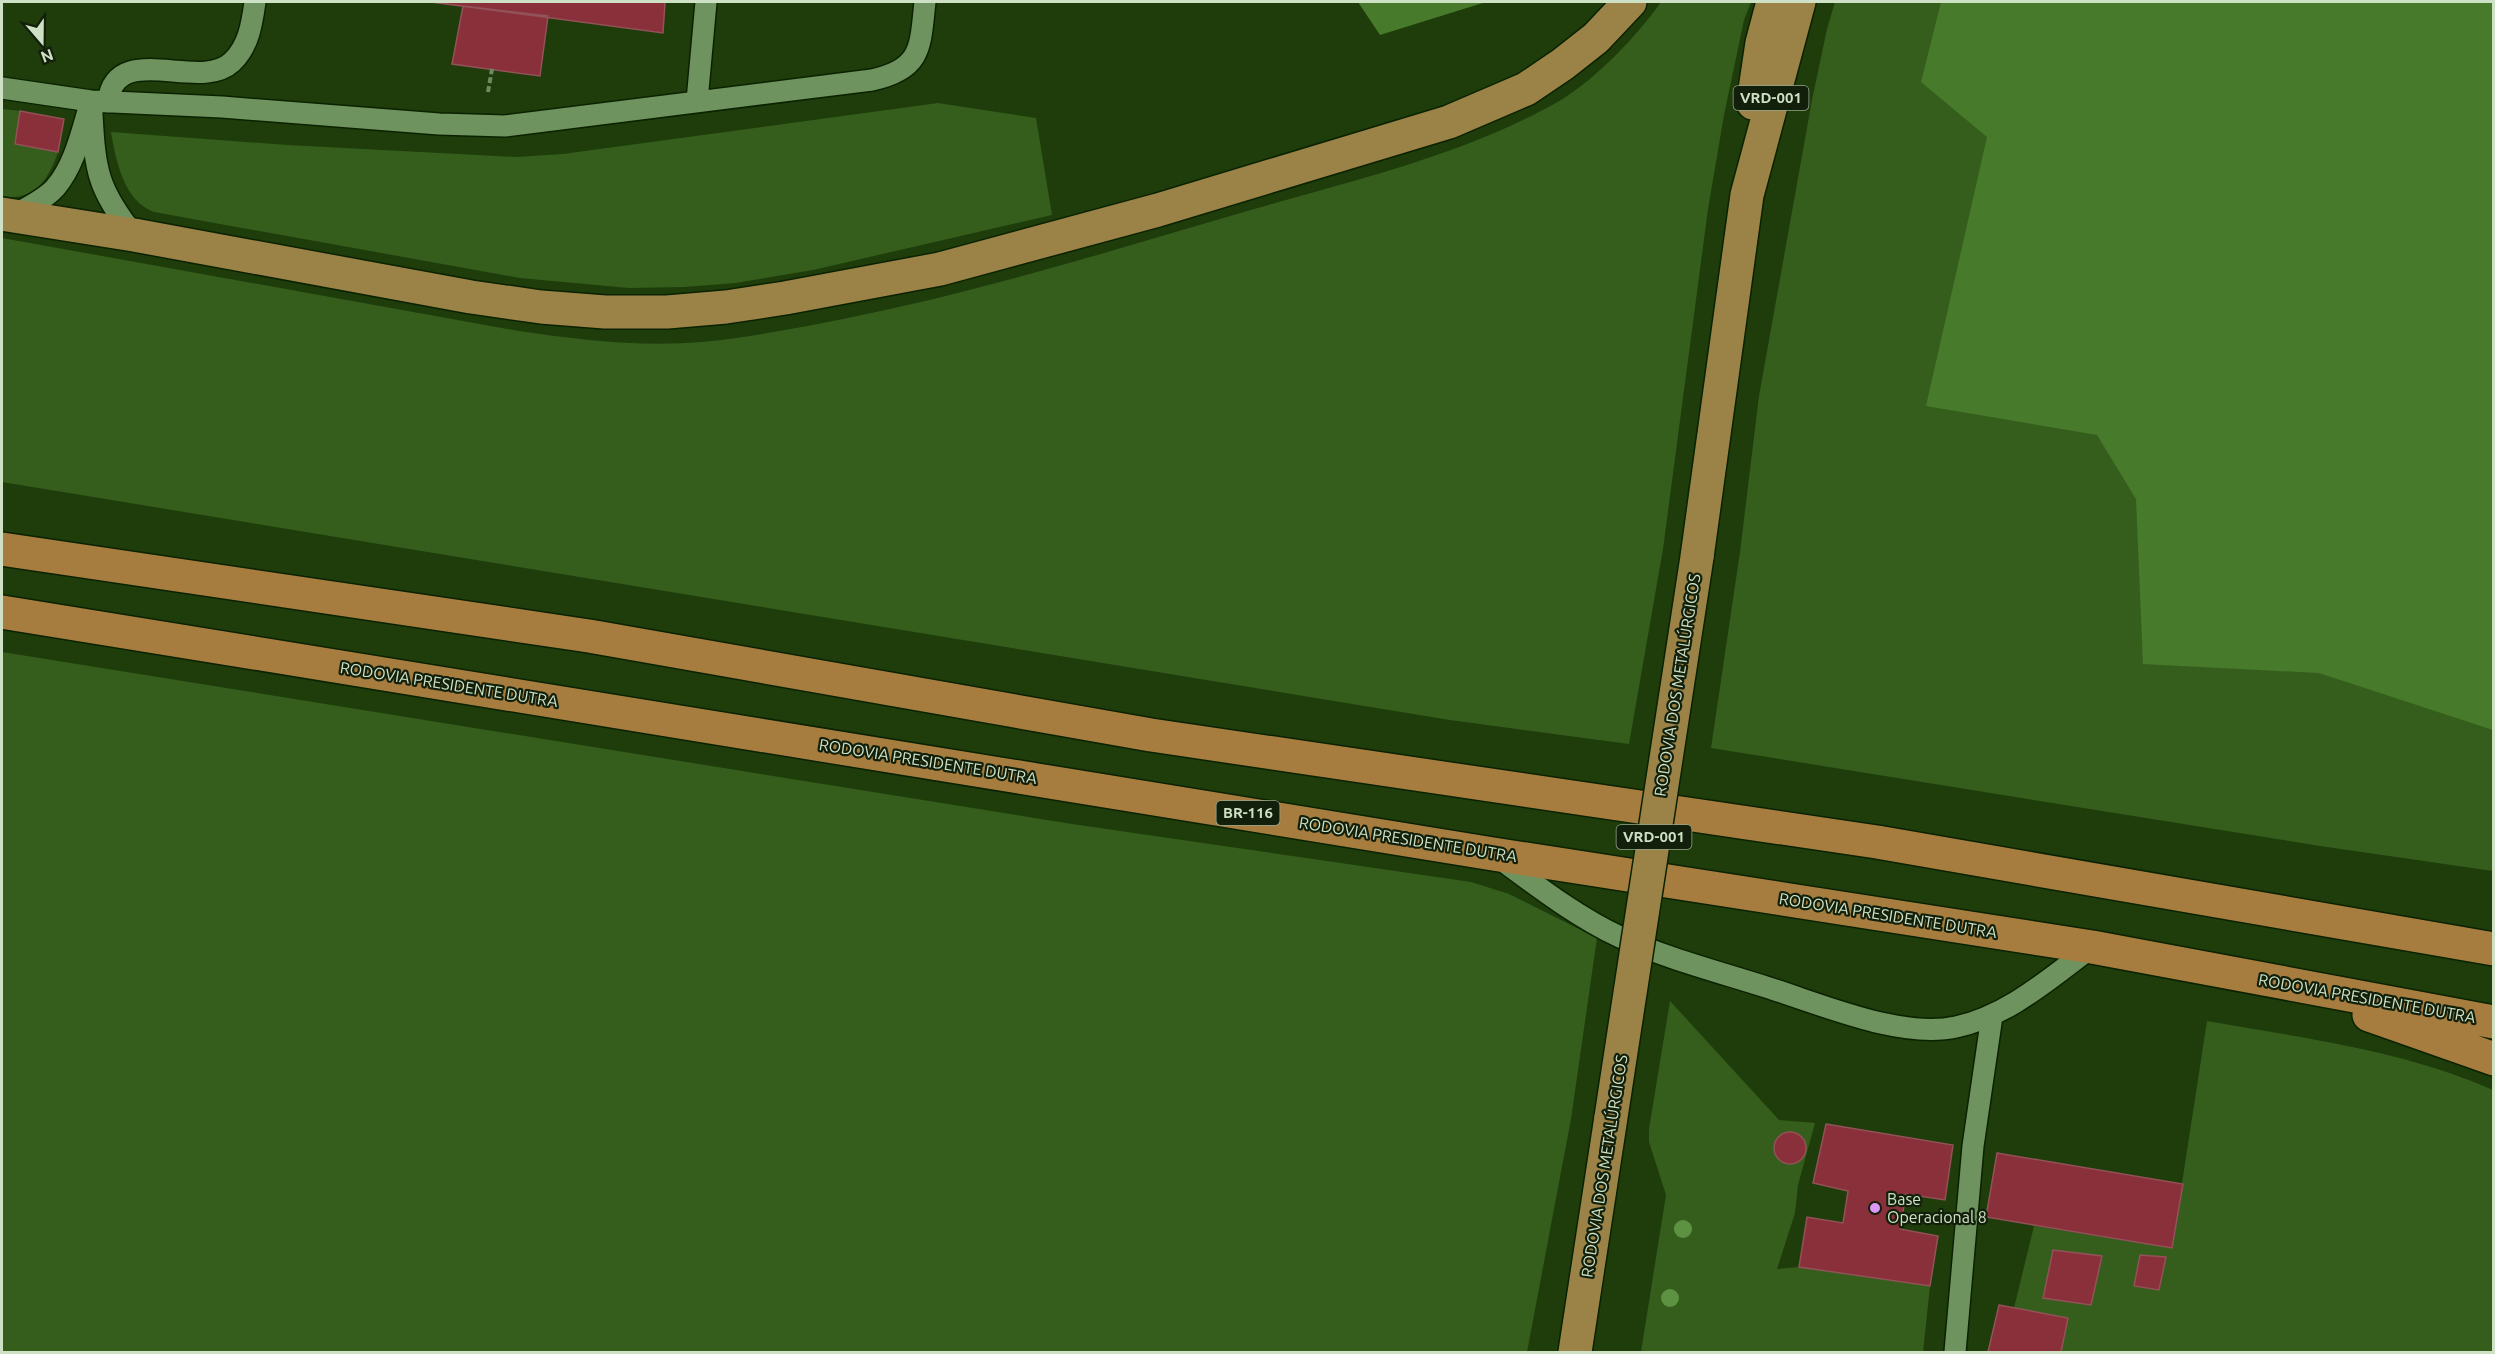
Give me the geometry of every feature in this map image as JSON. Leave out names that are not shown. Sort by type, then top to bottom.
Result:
[{"type":"highway","points":[[7,215],[134,235],[471,297],[542,307],[605,312],[667,312],[785,298],[940,269],[1158,210],[1449,122],[1487,108],[1526,89],[1596,38],[1630,2]]},
{"type":"highway","name":"RODOVIA DOS METALÚRGICOS","points":[[1575,1353],[1697,557],[1747,195],[1755,76],[1773,2]]},
{"type":"highway","name":"RODOVIA DOS METALÚRGICOS","points":[[1747,195],[1799,2]]},
{"type":"highway","points":[[2,549],[589,636],[1151,735],[1877,842],[2492,949]]},
{"type":"highway","name":"RODOVIA PRESIDENTE DUTRA","points":[[2,612],[1493,854],[2092,947],[2493,1022]]},
{"type":"highway","points":[[2271,981],[2493,1059]]},
{"type":"lane","points":[[7,215],[46,195],[62,178],[99,102],[122,76],[134,71],[150,69],[210,73],[223,69],[233,61],[248,37],[255,2]]},
{"type":"lane","points":[[697,101],[706,2]]},
{"type":"lane","points":[[2,88],[99,102],[222,107],[473,126],[505,126],[872,80],[899,72],[913,59],[918,50],[925,2]]},
{"type":"lane","points":[[99,102],[95,156],[103,190],[115,211],[134,235]]},
{"type":"lane","points":[[1493,854],[1563,904],[1620,937],[1688,963],[1887,1024],[1931,1030],[1954,1028],[1992,1016],[2092,947]]},
{"type":"lane","points":[[1955,1353],[1973,1146],[1992,1016]]},
{"type":"green space","points":[[1358,2],[1486,2],[1380,35]]},
{"type":"green space","points":[[1661,2],[1751,2],[1744,20],[1724,115],[1708,209],[1663,549],[1629,744],[1450,720],[2,482],[2,238],[519,331],[587,340],[656,344],[702,342],[740,337],[853,317],[1000,282],[1365,178],[1446,152],[1524,120],[1575,91],[1616,56]]},
{"type":"green space","points":[[1835,2],[2493,2],[2493,871],[2320,846],[1711,748],[1740,552],[1759,396],[1812,100]]},
{"type":"green space","points":[[1941,2],[2493,2],[2493,730],[2319,673],[2143,664],[2136,499],[2097,435],[1926,406],[1987,137],[1921,82]]},
{"type":"green space","points":[[938,103],[1036,118],[1052,215],[813,270],[735,283],[685,287],[629,288],[520,278],[154,212],[135,199],[123,179],[111,132],[288,145],[516,157],[563,154]]},
{"type":"green space","points":[[2,109],[20,111],[58,152],[50,171],[39,186],[31,192],[13,197],[2,196]]},
{"type":"green space","points":[[2,652],[1072,824],[1471,882],[1509,894],[1597,938],[1571,1119],[1527,1352],[2,1352]]},
{"type":"green space","points":[[1670,1001],[1779,1120],[1815,1123],[1798,1185],[1795,1213],[1777,1269],[1799,1267],[1930,1286],[1923,1352],[1641,1352],[1666,1195],[1649,1142],[1649,1129]]},
{"type":"green space","points":[[2207,1021],[2388,1055],[2459,1076],[2493,1090],[2493,1352],[2061,1352],[2068,1318],[2014,1308],[2034,1226],[2172,1248]]},
{"type":"building","points":[[431,2],[665,2],[663,33]]},
{"type":"building","points":[[463,6],[548,16],[540,76],[452,64]]},
{"type":"building","points":[[20,111],[64,119],[58,152],[15,144]]},
{"type":"building","name":"Base Operacional 8","points":[[1826,1124],[1953,1145],[1945,1200],[1906,1194],[1900,1229],[1938,1236],[1930,1286],[1799,1267],[1807,1217],[1843,1223],[1848,1191],[1813,1183]]},
{"type":"building","points":[[1790,1132],[1801,1137],[1806,1148],[1801,1159],[1790,1164],[1779,1159],[1774,1148],[1779,1137]]},
{"type":"building","points":[[1997,1153],[2183,1184],[2172,1248],[1986,1217]]},
{"type":"building","points":[[2053,1250],[2102,1256],[2091,1305],[2043,1298]]},
{"type":"building","points":[[2140,1255],[2166,1257],[2159,1290],[2134,1286]]},
{"type":"building","points":[[1999,1305],[2068,1318],[2061,1352],[1988,1352]]},
{"type":"place","name":"Base Operacional 8","points":[[1875,1208]]}]
